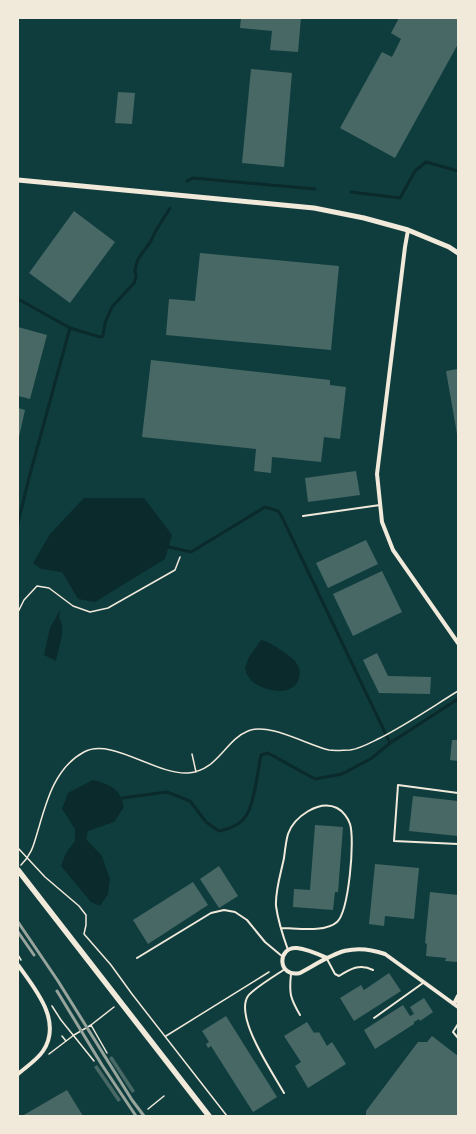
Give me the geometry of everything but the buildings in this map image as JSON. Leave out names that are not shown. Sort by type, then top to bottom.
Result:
[{"type":"main road","points":[[18,869],[209,1116]]},
{"type":"street","points":[[18,180],[314,208],[364,218],[408,230],[449,247],[458,254]]},
{"type":"street","points":[[408,230],[377,474],[382,522],[393,550],[458,643]]},
{"type":"street","points":[[327,958],[296,948],[288,950],[283,957],[284,967],[291,974],[300,973],[343,951],[356,948],[372,949],[385,954],[458,1008]]},
{"type":"street","points":[[18,965],[46,1007],[50,1024],[49,1037],[43,1050],[18,1074]]},
{"type":"street","points":[[454,1004],[458,996]]},
{"type":"lane","points":[[303,516],[380,505]]},
{"type":"lane","points":[[458,792],[398,785],[394,841],[458,844]]},
{"type":"lane","points":[[281,928],[325,928],[338,922],[342,915],[347,899],[352,833],[350,824],[345,815],[337,808],[328,806],[316,807],[304,814],[296,822],[288,834],[276,905],[281,928],[288,950]]},
{"type":"lane","points":[[137,958],[211,913],[224,910],[236,912],[246,920],[265,942],[283,957]]},
{"type":"lane","points":[[327,958],[335,974],[339,976],[354,967],[368,967],[373,970]]},
{"type":"lane","points":[[284,967],[249,995],[244,1003],[253,1040],[284,1093]]},
{"type":"lane","points":[[291,974],[291,999],[300,1015]]},
{"type":"lane","points":[[374,1018],[424,982]]},
{"type":"lane","points":[[458,1024],[453,1032],[458,1038]]},
{"type":"path","points":[[18,612],[24,600],[37,586],[49,588],[73,606],[90,612],[108,608],[175,570],[180,557]]},
{"type":"path","points":[[18,869],[32,852],[47,797],[57,778],[70,763],[84,752],[99,748],[113,750],[148,764],[186,773],[196,772],[211,765],[237,738],[248,731],[260,728],[274,731],[330,750],[351,750],[392,732],[458,691]]},
{"type":"path","points":[[192,754],[196,772]]},
{"type":"path","points":[[18,848],[45,877],[79,906],[86,915],[84,934],[111,965],[227,1116]]},
{"type":"path","points":[[166,1036],[278,966],[284,967]]},
{"type":"path","points":[[36,1058],[51,1053],[121,1002]]},
{"type":"path","points":[[91,1025],[107,1052]]},
{"type":"path","points":[[62,1036],[66,1042]]},
{"type":"path","points":[[74,1036],[94,1061]]},
{"type":"path","points":[[148,1109],[164,1096]]},
{"type":"water","points":[[84,498],[144,498],[172,535],[165,559],[95,602],[78,599],[62,572],[41,569],[33,563],[50,534]]},
{"type":"water","points":[[60,610],[59,617],[62,633],[56,661],[44,655],[50,628]]},
{"type":"water","points":[[261,640],[280,649],[296,662],[300,674],[296,684],[291,688],[283,691],[267,689],[257,685],[248,677],[245,668],[249,657]]},
{"type":"water","points":[[93,780],[114,788],[120,795],[124,807],[114,822],[88,831],[86,839],[102,856],[110,879],[108,894],[100,906],[91,902],[61,866],[66,853],[75,841],[75,829],[62,809],[68,793]]},
{"type":"waterway","points":[[351,192],[400,198],[415,171],[426,162],[458,171]]},
{"type":"waterway","points":[[187,181],[193,178],[315,189]]},
{"type":"waterway","points":[[18,523],[70,328],[100,337],[103,336],[105,323],[112,307],[134,283],[138,259],[151,241],[170,208]]},
{"type":"waterway","points":[[18,299],[70,328]]},
{"type":"waterway","points":[[169,547],[191,552],[265,507],[278,511],[390,743]]},
{"type":"waterway","points":[[122,798],[167,792],[190,801],[206,822],[219,831],[227,829],[241,822],[249,811],[261,755],[268,753],[315,779],[342,774],[372,758],[390,743],[458,699]]},
{"type":"railway","points":[[18,922],[58,981],[132,1100],[144,1116]]},
{"type":"railway","points":[[18,932],[34,955]]},
{"type":"railway","points":[[57,991],[102,1065],[136,1116]]}]
